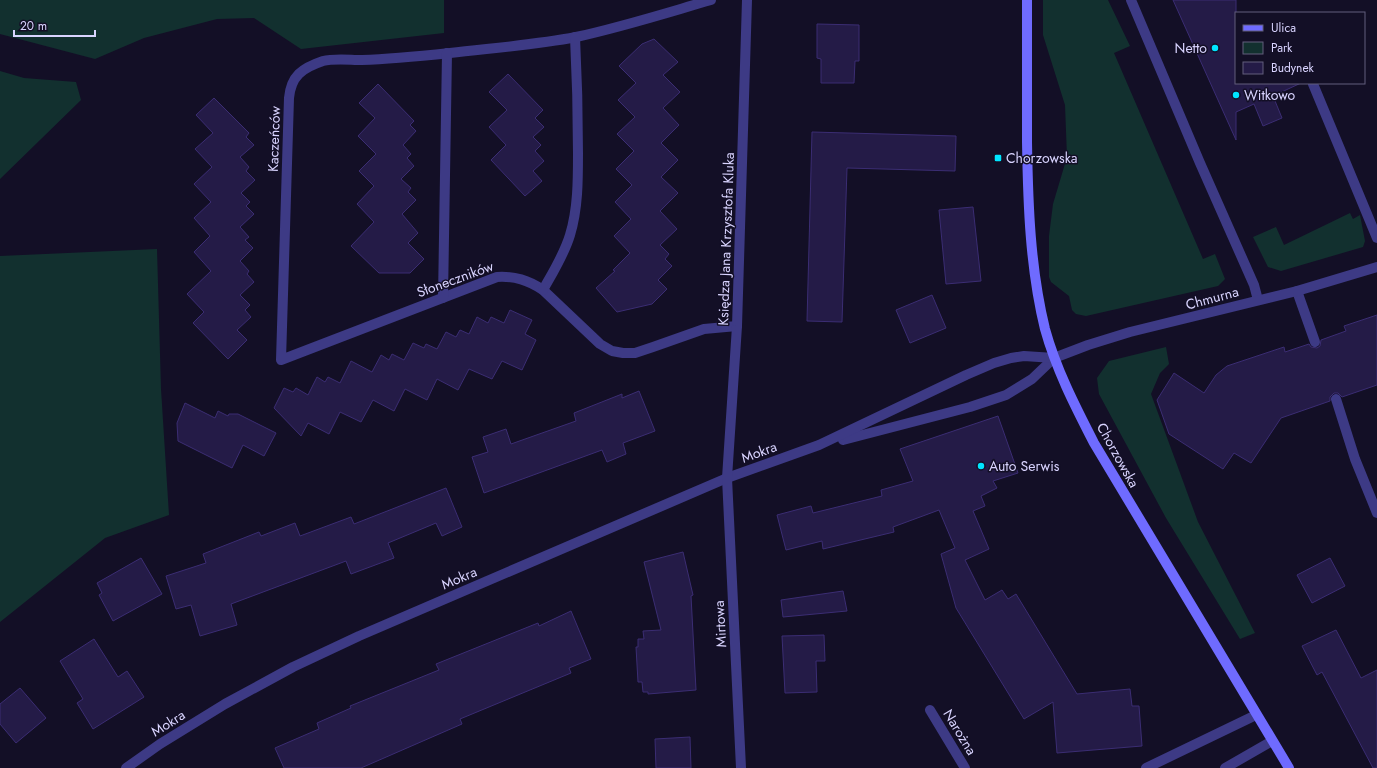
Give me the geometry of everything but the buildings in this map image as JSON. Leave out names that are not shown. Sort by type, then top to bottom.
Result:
[{"type":"street","name":"Kaczeńców","points":[[280,360],[289,98],[290,88],[298,73],[304,68],[325,61],[364,60],[447,53],[575,37],[613,28],[711,0]]},
{"type":"street","name":"Księdza Jana Krzysztofa Kluka","points":[[727,478],[737,326],[747,0]]},
{"type":"street","name":"Chorzowska","points":[[1027,0],[1028,208],[1039,298],[1045,329],[1054,358],[1094,443],[1289,768]]},
{"type":"street","points":[[1131,0],[1212,192],[1254,285],[1258,300]]},
{"type":"street","points":[[543,290],[563,254],[571,234],[575,212],[578,186],[578,120],[575,37]]},
{"type":"street","points":[[443,298],[447,53]]},
{"type":"street","points":[[1313,84],[1377,238]]},
{"type":"street","name":"Chmurna","points":[[1054,358],[1130,332],[1297,291],[1377,267]]},
{"type":"street","name":"Słoneczników","points":[[280,360],[497,277],[508,276],[522,279],[543,290],[600,344],[612,351],[634,353],[704,329],[737,326]]},
{"type":"street","points":[[1297,291],[1315,342]]},
{"type":"street","name":"Mokra","points":[[820,445],[966,374],[994,363],[1024,356],[1054,358]]},
{"type":"street","name":"Mokra","points":[[126,768],[160,744],[219,707],[293,666],[727,478],[820,445],[920,421],[995,399],[1014,391],[1032,379],[1054,358]]},
{"type":"street","points":[[1336,399],[1355,459],[1377,512]]},
{"type":"street","name":"Mirtowa","points":[[727,478],[741,768]]},
{"type":"street","name":"Narożna","points":[[930,710],[965,768]]},
{"type":"street","points":[[1146,768],[1256,714]]},
{"type":"street","points":[[1225,768],[1272,741]]},
{"type":"green space","points":[[0,0],[444,0],[444,33],[301,49],[254,18],[217,19],[144,38],[95,59],[0,34]]},
{"type":"green space","points":[[1043,0],[1108,0],[1130,46],[1114,53],[1203,259],[1215,254],[1225,279],[1218,286],[1086,316],[1076,314],[1072,310],[1069,296],[1051,282],[1049,277],[1049,236],[1053,204],[1067,157],[1065,105],[1043,35]]},
{"type":"green space","points":[[0,71],[24,78],[76,82],[81,100],[0,179]]},
{"type":"green space","points":[[1350,213],[1353,219],[1360,215],[1365,241],[1363,247],[1281,271],[1268,267],[1253,237],[1276,227],[1284,245]]},
{"type":"green space","points":[[157,249],[161,389],[169,515],[105,538],[0,622],[0,256]]},
{"type":"green space","points":[[1166,347],[1169,364],[1160,373],[1151,394],[1198,522],[1255,633],[1240,639],[1166,518],[1099,394],[1097,378],[1109,361]]},
{"type":"place","name":"Netto","points":[[1215,48]]},
{"type":"place","name":"Witkowo","points":[[1236,95]]},
{"type":"place","name":"Chorzowska","points":[[998,158]]},
{"type":"place","name":"Auto Serwis","points":[[981,466]]}]
